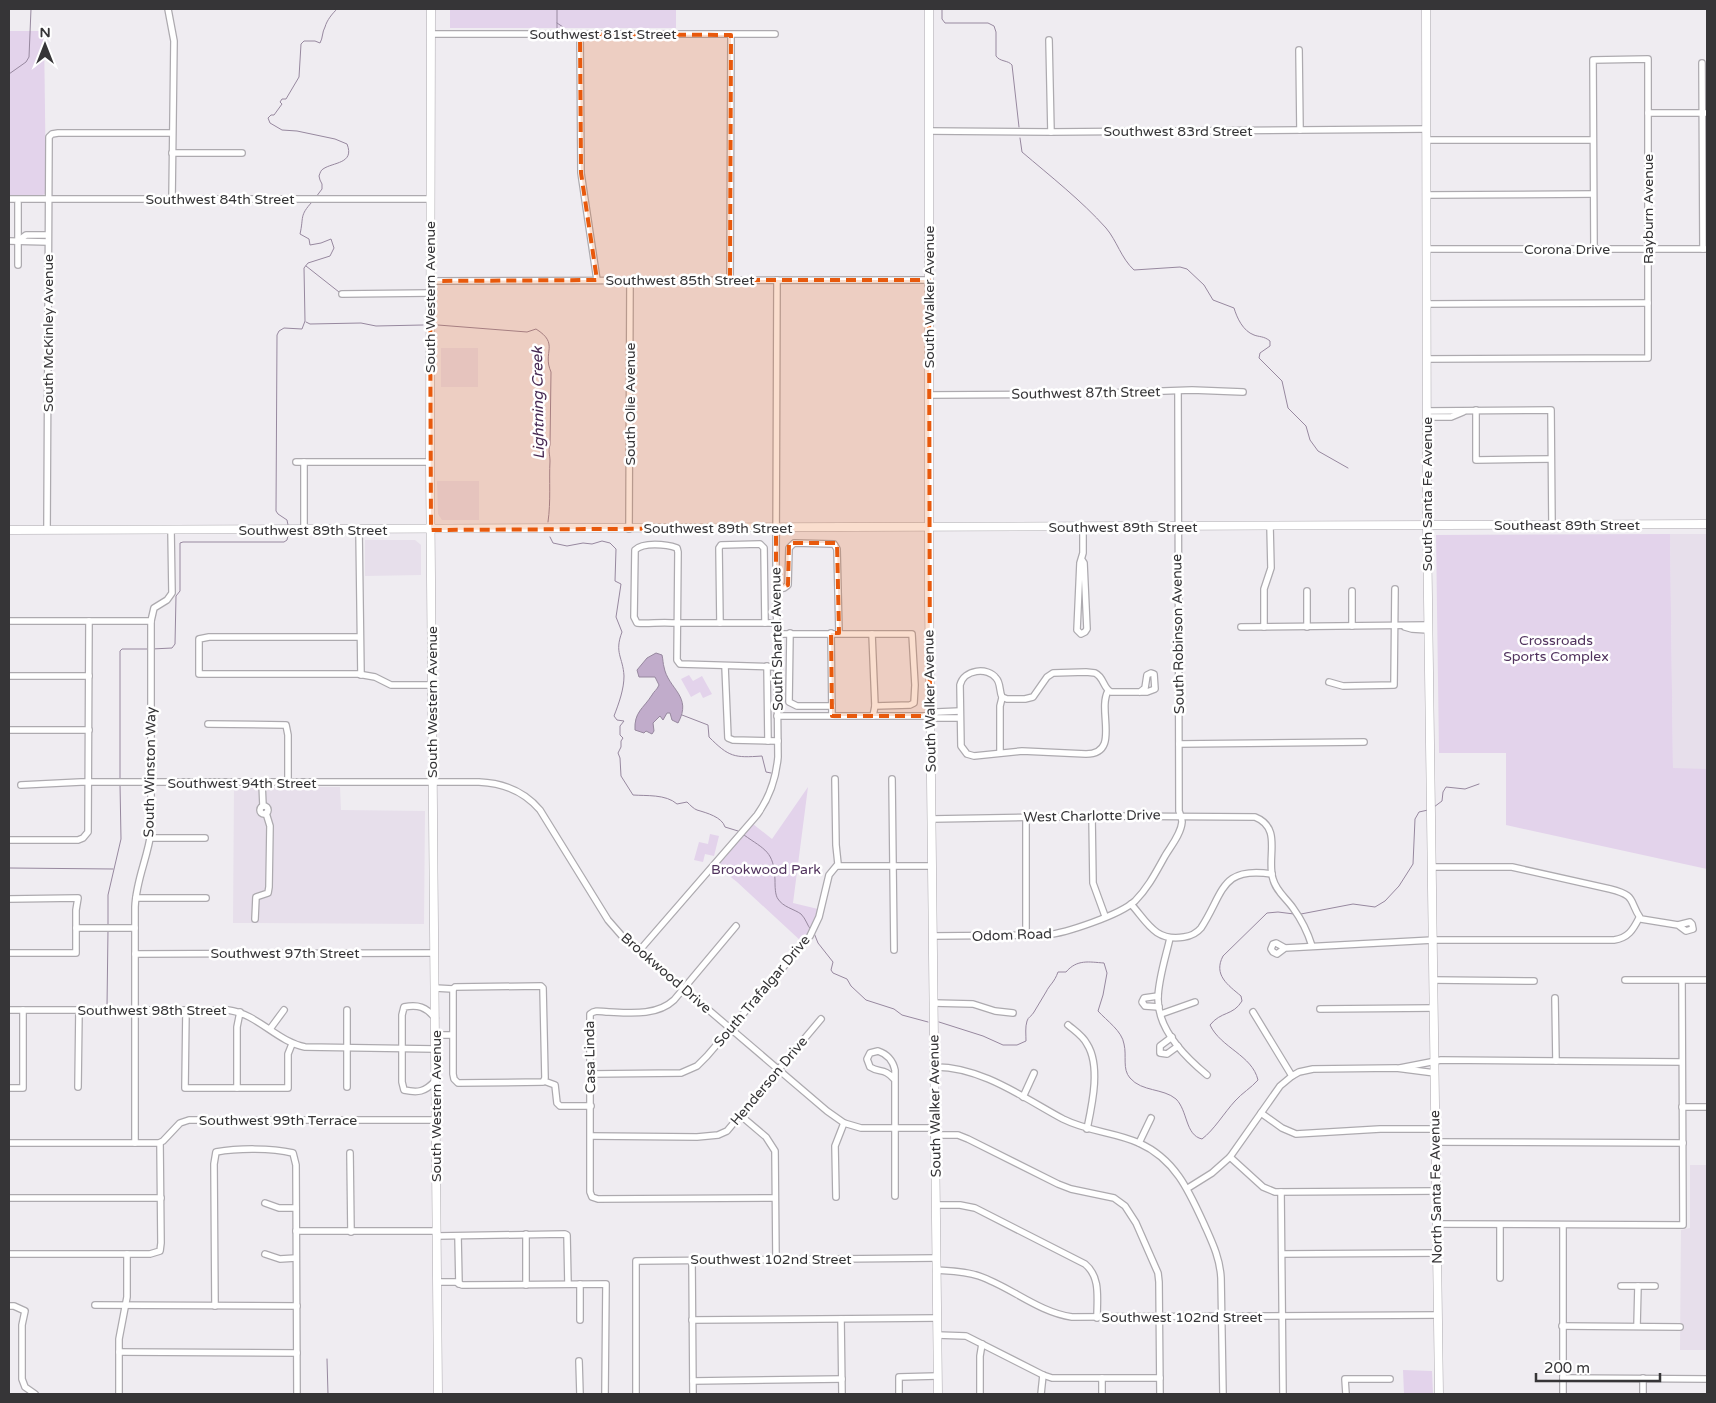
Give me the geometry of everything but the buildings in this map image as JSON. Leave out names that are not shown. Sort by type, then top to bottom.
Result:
[{"type":"main road","name":"South Western Avenue","points":[[431,9],[430,462],[438,1394]]},
{"type":"main road","name":"South Walker Avenue","points":[[929,9],[930,716],[938,1394]]},
{"type":"main road","name":"South Santa Fe Avenue","points":[[1426,9],[1427,526],[1433,980]]},
{"type":"main road","name":"Southeast 89th Street","points":[[1427,526],[1707,524]]},
{"type":"main road","name":"Southwest 89th Street","points":[[9,530],[1427,526]]},
{"type":"main road","name":"North Santa Fe Avenue","points":[[1433,980],[1439,1394]]},
{"type":"street","points":[[168,9],[174,41],[172,199]]},
{"type":"street","name":"Southwest 81st Street","points":[[431,34],[775,34]]},
{"type":"street","points":[[580,34],[581,173],[597,280]]},
{"type":"street","points":[[730,280],[731,35]]},
{"type":"street","points":[[1049,40],[1051,132]]},
{"type":"street","points":[[1299,50],[1300,130]]},
{"type":"street","name":"Rayburn Avenue","points":[[1427,359],[1648,358],[1648,59],[1593,60],[1593,140]]},
{"type":"street","points":[[1702,63],[1705,113],[1705,249]]},
{"type":"street","points":[[1648,113],[1705,113]]},
{"type":"street","name":"Southwest 83rd Street","points":[[929,131],[1426,129]]},
{"type":"street","name":"South McKinley Avenue","points":[[47,530],[48,199],[50,136],[58,133],[172,133]]},
{"type":"street","points":[[1426,140],[1593,140],[1594,249]]},
{"type":"street","points":[[172,153],[242,153]]},
{"type":"street","points":[[1427,195],[1593,194]]},
{"type":"street","name":"Southwest 84th Street","points":[[9,199],[430,199]]},
{"type":"street","points":[[18,204],[18,264]]},
{"type":"street","points":[[9,241],[18,241],[26,235],[48,238]]},
{"type":"street","name":"Corona Drive","points":[[1426,249],[1705,249]]},
{"type":"street","name":"South Olie Avenue","points":[[629,529],[630,280]]},
{"type":"street","name":"South Shartel Avenue","points":[[640,951],[764,805],[772,788],[777,768],[777,280]]},
{"type":"street","name":"Southwest 85th Street","points":[[430,281],[929,280]]},
{"type":"street","points":[[342,294],[430,293]]},
{"type":"street","points":[[1427,304],[1648,303]]},
{"type":"street","name":"South Robinson Avenue","points":[[1178,392],[1180,816]]},
{"type":"street","name":"Southwest 87th Street","points":[[929,395],[1243,392]]},
{"type":"street","points":[[1427,414],[1451,417],[1468,410],[1551,410],[1552,525]]},
{"type":"street","points":[[1476,410],[1476,460],[1551,459]]},
{"type":"street","points":[[296,462],[430,462]]},
{"type":"street","points":[[304,462],[304,530]]},
{"type":"street","points":[[1264,627],[1264,586],[1271,568],[1270,526]]},
{"type":"street","points":[[1082,581],[1077,630],[1081,634],[1086,632],[1087,629],[1082,581],[1080,563],[1082,560],[1083,527]]},
{"type":"street","points":[[9,621],[151,621],[154,608],[167,600],[172,594],[171,530]]},
{"type":"street","points":[[359,530],[361,675]]},
{"type":"street","points":[[776,589],[784,588],[788,585],[790,546],[794,543],[834,544],[837,549],[839,633]]},
{"type":"street","points":[[720,623],[721,545],[760,544],[764,548],[765,623]]},
{"type":"street","points":[[776,623],[765,623],[720,623],[678,623],[642,623],[636,622],[634,617],[634,550],[642,545],[677,548],[678,552],[678,623],[677,660],[680,664],[777,666]]},
{"type":"street","points":[[1329,682],[1343,686],[1394,685],[1395,589]]},
{"type":"street","points":[[1307,591],[1307,626]]},
{"type":"street","points":[[1352,591],[1352,626]]},
{"type":"street","points":[[9,840],[81,839],[86,835],[89,828],[89,621]]},
{"type":"street","name":"South Winston Way","points":[[135,1143],[135,928],[139,878],[150,838],[151,621]]},
{"type":"street","points":[[1241,627],[1404,626],[1412,629],[1428,628]]},
{"type":"street","points":[[831,633],[832,716]]},
{"type":"street","points":[[777,634],[912,634],[914,701],[910,706],[874,706]]},
{"type":"street","points":[[790,634],[790,702],[797,706],[832,706]]},
{"type":"street","points":[[872,634],[873,716]]},
{"type":"street","points":[[360,637],[209,637],[199,639],[199,674],[361,675],[375,677],[391,685],[432,685]]},
{"type":"street","points":[[724,666],[728,738],[733,740],[778,741]]},
{"type":"street","points":[[767,666],[768,740]]},
{"type":"street","points":[[1000,752],[1000,706],[1002,698],[998,681],[994,675],[985,672],[974,672],[964,676],[960,686],[961,744],[967,754],[974,756],[1000,752],[1042,751],[1090,754],[1100,751],[1106,741],[1105,700],[1108,691],[1102,678],[1095,673],[1056,672],[1047,677],[1033,697],[1002,698]]},
{"type":"street","points":[[9,676],[89,676]]},
{"type":"street","points":[[1108,691],[1140,692]]},
{"type":"street","points":[[778,716],[930,716],[937,712],[960,714]]},
{"type":"street","points":[[208,724],[286,725],[288,735],[288,783]]},
{"type":"street","points":[[9,730],[89,730]]},
{"type":"street","points":[[1179,744],[1364,742]]},
{"type":"street","points":[[835,779],[838,866],[932,866]]},
{"type":"street","points":[[892,779],[894,950]]},
{"type":"street","name":"Southwest 94th Street","points":[[21,785],[89,782],[433,783]]},
{"type":"street","points":[[255,919],[256,897],[268,892],[269,887],[270,826],[266,813],[261,811],[263,806],[262,783]]},
{"type":"street","name":"Brookwood Drive","points":[[433,783],[493,783],[511,788],[529,799],[546,818],[608,920],[622,936],[827,1111],[844,1123],[861,1128],[934,1131],[962,1136],[1058,1184],[1071,1189],[1109,1196],[1123,1204],[1136,1224],[1158,1273],[1160,1394]]},
{"type":"street","points":[[1092,816],[1093,883],[1105,916]]},
{"type":"street","name":"Odom Road","points":[[933,936],[1026,936],[1059,933],[1131,904],[1153,878],[1171,847],[1182,822],[1180,816]]},
{"type":"street","name":"West Charlotte Drive","points":[[932,818],[1252,816],[1264,822],[1269,828],[1272,874]]},
{"type":"street","points":[[1026,817],[1026,936]]},
{"type":"street","points":[[150,838],[205,838]]},
{"type":"street","name":"South Trafalgar Drive","points":[[591,1074],[668,1074],[685,1072],[697,1066],[810,936],[816,924],[829,875],[838,866]]},
{"type":"street","points":[[1285,948],[1433,940],[1614,940],[1627,936],[1639,918],[1635,905],[1630,898],[1624,893],[1610,889],[1512,867],[1432,866]]},
{"type":"street","points":[[1131,904],[1153,931],[1161,936],[1170,938],[1188,937],[1198,931],[1224,887],[1234,876],[1250,872],[1272,874],[1278,890],[1300,918],[1312,946]]},
{"type":"street","points":[[9,899],[78,898],[76,954],[9,953]]},
{"type":"street","points":[[136,898],[206,898]]},
{"type":"street","points":[[1639,918],[1678,925]]},
{"type":"street","name":"Casa Linda","points":[[736,926],[670,1004],[656,1011],[610,1012],[595,1010],[591,1012],[589,1018],[592,1196],[598,1200],[775,1198]]},
{"type":"street","points":[[76,928],[135,928]]},
{"type":"street","points":[[1170,938],[1158,996],[1159,1007],[1172,1038],[1194,1064],[1207,1075]]},
{"type":"street","name":"Southwest 97th Street","points":[[135,954],[434,953]]},
{"type":"street","points":[[1433,980],[1534,981]]},
{"type":"street","points":[[1625,980],[1707,980]]},
{"type":"street","points":[[1437,1224],[1683,1226],[1682,981]]},
{"type":"street","points":[[436,1103],[430,1096],[422,1092],[404,1090],[402,1082],[402,1015],[404,1008],[421,1006],[428,1002],[435,991],[453,989],[455,986],[541,986],[543,988],[544,1081]]},
{"type":"street","points":[[453,989],[452,1035],[454,1079],[458,1082],[535,1083],[544,1081],[555,1085],[557,1103],[560,1106],[591,1106]]},
{"type":"street","points":[[1158,996],[1144,998],[1142,1002],[1145,1006],[1159,1007]]},
{"type":"street","points":[[1555,998],[1556,1061]]},
{"type":"street","points":[[1161,1014],[1195,1002]]},
{"type":"street","points":[[934,1003],[973,1004],[996,1011],[1013,1013]]},
{"type":"street","points":[[421,1006],[429,1010],[435,1018]]},
{"type":"street","points":[[1320,1009],[1434,1008]]},
{"type":"street","name":"Southwest 98th Street","points":[[9,1010],[228,1010],[240,1012],[253,1018],[292,1044],[310,1048],[435,1049]]},
{"type":"street","points":[[9,1088],[23,1088],[23,1010]]},
{"type":"street","points":[[78,1010],[78,1087]]},
{"type":"street","points":[[186,1010],[185,1088],[288,1088],[288,1054],[292,1044]]},
{"type":"street","points":[[270,1029],[284,1010]]},
{"type":"street","points":[[347,1010],[347,1087]]},
{"type":"street","points":[[237,1088],[237,1027],[240,1012]]},
{"type":"street","points":[[1253,1012],[1292,1076]]},
{"type":"street","name":"Henderson Drive","points":[[591,1136],[697,1137],[718,1135],[727,1131],[821,1019]]},
{"type":"street","points":[[1068,1025],[1086,1042],[1094,1060],[1087,1129]]},
{"type":"street","points":[[435,1035],[452,1035]]},
{"type":"street","points":[[1172,1038],[1160,1046],[1159,1052],[1167,1054],[1178,1046]]},
{"type":"street","points":[[894,1079],[887,1072],[870,1068],[867,1059],[870,1053],[878,1051],[889,1059],[894,1066],[895,1196]]},
{"type":"street","points":[[1396,1068],[1448,1060],[1682,1062]]},
{"type":"street","points":[[934,1067],[959,1069],[996,1083],[1087,1129],[1140,1143],[1167,1162],[1178,1173],[1188,1188],[1218,1257],[1221,1278],[1223,1394]]},
{"type":"street","points":[[1188,1188],[1212,1173],[1230,1157],[1280,1086],[1292,1076],[1313,1069],[1396,1068],[1435,1073]]},
{"type":"street","points":[[1023,1097],[1034,1073]]},
{"type":"street","points":[[422,1092],[435,1081]]},
{"type":"street","points":[[1682,1107],[1707,1107]]},
{"type":"street","points":[[1261,1113],[1282,1128],[1296,1134],[1373,1129],[1436,1128]]},
{"type":"street","points":[[740,1116],[766,1137],[775,1151],[776,1259]]},
{"type":"street","points":[[1140,1143],[1151,1118]]},
{"type":"street","name":"Southwest 99th Terrace","points":[[160,1143],[182,1122],[189,1120],[436,1120]]},
{"type":"street","points":[[836,1197],[835,1146],[844,1123]]},
{"type":"street","points":[[1436,1142],[1683,1143]]},
{"type":"street","points":[[9,1143],[160,1143],[161,1198],[160,1251],[150,1254],[9,1254]]},
{"type":"street","points":[[215,1306],[214,1164],[216,1152],[227,1150],[281,1150],[293,1153],[296,1165],[297,1394]]},
{"type":"street","points":[[350,1153],[351,1232]]},
{"type":"street","points":[[1230,1157],[1263,1188],[1270,1191],[1436,1191]]},
{"type":"street","points":[[1281,1192],[1283,1394]]},
{"type":"street","points":[[9,1198],[161,1198]]},
{"type":"street","points":[[265,1203],[279,1208],[296,1208]]},
{"type":"street","points":[[936,1205],[960,1205],[975,1208],[1085,1264],[1093,1272],[1096,1279],[1097,1318]]},
{"type":"street","points":[[1500,1225],[1500,1278]]},
{"type":"street","points":[[1562,1225],[1563,1394]]},
{"type":"street","points":[[296,1231],[458,1236],[559,1233],[567,1235],[568,1284]]},
{"type":"street","points":[[526,1234],[526,1285]]},
{"type":"street","points":[[458,1236],[459,1284]]},
{"type":"street","points":[[1282,1254],[1437,1253]]},
{"type":"street","points":[[119,1394],[119,1334],[126,1306],[127,1254]]},
{"type":"street","points":[[265,1254],[280,1258],[296,1258]]},
{"type":"street","name":"Southwest 102nd Street","points":[[636,1394],[636,1261],[936,1258]]},
{"type":"street","points":[[692,1260],[693,1394]]},
{"type":"street","name":"Southwest 102nd Street","points":[[936,1270],[978,1275],[1058,1314],[1072,1317],[1438,1315]]},
{"type":"street","points":[[437,1282],[526,1285],[606,1284],[605,1394]]},
{"type":"street","points":[[580,1284],[580,1320]]},
{"type":"street","points":[[1621,1286],[1655,1286]]},
{"type":"street","points":[[1637,1326],[1638,1286]]},
{"type":"street","points":[[95,1305],[296,1306]]},
{"type":"street","points":[[9,1306],[26,1311],[22,1325],[22,1379],[25,1387],[35,1394]]},
{"type":"street","points":[[692,1320],[937,1318]]},
{"type":"street","points":[[841,1319],[842,1394]]},
{"type":"street","points":[[1562,1326],[1680,1327]]},
{"type":"street","points":[[937,1335],[963,1336],[1043,1375],[1056,1378],[1160,1378]]},
{"type":"street","points":[[980,1394],[980,1356],[982,1344]]},
{"type":"street","points":[[119,1352],[297,1353]]},
{"type":"street","points":[[579,1361],[580,1394]]},
{"type":"street","points":[[1041,1394],[1043,1375]]},
{"type":"street","points":[[899,1394],[899,1377],[937,1376]]},
{"type":"street","points":[[1102,1378],[1102,1394]]},
{"type":"street","points":[[1563,1378],[1707,1379]]},
{"type":"street","points":[[1643,1378],[1643,1394]]},
{"type":"street","points":[[694,1381],[842,1379]]},
{"type":"street","points":[[1346,1394],[1345,1379],[1390,1379]]},
{"type":"highlighted area","points":[[580,34],[731,35],[730,280],[929,280],[930,716],[832,716],[831,633],[839,633],[837,543],[789,543],[788,585],[776,589],[776,528],[431,530],[430,281],[597,280],[581,173]]},
{"type":"shaded area","points":[[441,348],[478,348],[478,387],[441,387]]},
{"type":"shaded area","points":[[437,481],[479,481],[479,520],[442,520],[438,514]]},
{"type":"shaded area","points":[[1670,534],[1707,534],[1707,769],[1673,769]]},
{"type":"shaded area","points":[[365,540],[415,540],[421,545],[421,575],[365,576]]},
{"type":"shaded area","points":[[656,653],[662,655],[666,675],[678,693],[683,706],[678,723],[672,720],[670,713],[667,713],[663,720],[660,716],[653,723],[654,731],[652,734],[646,731],[644,733],[635,730],[635,724],[640,711],[659,685],[655,677],[639,677],[637,670],[647,658]]},
{"type":"shaded area","points":[[234,787],[340,787],[341,810],[425,811],[424,924],[233,923]]},
{"type":"shaded area","points":[[1690,1165],[1707,1165],[1707,1350],[1680,1350],[1681,1230],[1690,1228]]},
{"type":"green space","points":[[450,9],[676,9],[676,28],[450,28]]},
{"type":"green space","points":[[9,31],[44,31],[46,191],[41,196],[9,196]]},
{"type":"green space","name":"Crossroads Sports Complex","points":[[1670,534],[1673,768],[1707,769],[1707,869],[1506,825],[1506,753],[1439,753],[1436,535]]},
{"type":"green space","points":[[689,675],[693,681],[702,676],[712,694],[703,698],[700,692],[691,697],[681,679]]},
{"type":"green space","name":"Brookwood Park","points":[[808,787],[793,903],[818,909],[814,924],[802,942],[717,866],[753,824],[772,839]]},
{"type":"green space","points":[[710,834],[719,836],[714,856],[705,854],[703,862],[694,860],[699,842],[708,844]]},
{"type":"green space","points":[[1403,1370],[1432,1371],[1433,1394],[1404,1394]]},
{"type":"waterway","points":[[9,74],[26,62],[29,57],[31,9]]},
{"type":"waterway","name":"Lightning Creek","points":[[316,197],[322,189],[319,176],[322,169],[346,159],[349,151],[347,144],[335,139],[297,131],[282,130],[270,123],[268,118],[274,115],[282,104],[280,102],[282,99],[286,99],[299,77],[301,44],[304,41],[320,43],[327,22],[337,9]]},
{"type":"waterway","points":[[557,9],[557,29]]},
{"type":"waterway","points":[[942,9],[942,19],[945,23],[988,23],[994,26],[996,32],[996,56],[1012,65],[1019,127]]},
{"type":"waterway","points":[[557,23],[563,27]]},
{"type":"waterway","points":[[1020,138],[1022,152],[1097,218],[1110,233],[1134,270],[1180,267],[1187,269],[1204,285],[1213,300],[1234,308],[1239,320],[1250,333],[1270,341],[1270,346],[1260,353],[1259,358],[1282,381],[1288,408],[1306,426],[1310,440],[1318,451],[1348,468]]},
{"type":"waterway","points":[[288,525],[287,520],[276,511],[277,335],[284,328],[302,329],[305,321],[304,268],[308,263],[330,256],[334,248],[331,239],[310,245],[309,239],[300,234],[304,214],[312,202]]},
{"type":"waterway","points":[[306,266],[339,292]]},
{"type":"waterway","name":"Lightning Creek","points":[[306,322],[310,324],[361,323],[376,326],[423,325]]},
{"type":"waterway","name":"Lightning Creek","points":[[438,325],[527,332],[536,329],[547,339],[551,372],[550,499],[548,522]]},
{"type":"waterway","points":[[152,649],[172,648],[175,644],[176,596],[180,591],[180,543],[284,542],[288,536]]},
{"type":"waterway","name":"Lightning Creek","points":[[550,537],[553,543],[567,546],[583,543],[592,544],[602,541],[610,543],[616,549],[615,581],[621,584],[616,617],[622,632],[619,650],[624,681],[614,716],[617,720],[624,721],[620,726],[620,735],[623,738],[618,753],[621,776],[633,795],[662,797],[677,804],[687,802],[692,807],[717,818],[725,827],[738,831]]},
{"type":"waterway","points":[[120,780],[120,651],[122,649],[148,649]]},
{"type":"waterway","points":[[682,715],[708,725],[709,737],[727,752],[745,757],[762,756],[766,772],[771,773]]},
{"type":"waterway","points":[[108,926],[108,895],[121,839],[120,784]]},
{"type":"waterway","name":"Lightning Creek","points":[[1434,807],[1442,801],[1443,792],[1446,787],[1465,789],[1479,784]]},
{"type":"waterway","name":"Lightning Creek","points":[[1301,914],[1353,904],[1375,907],[1385,901],[1399,886],[1413,864],[1415,819],[1419,812],[1428,810]]},
{"type":"waterway","name":"Lightning Creek","points":[[744,835],[763,848],[770,857],[773,863],[776,895],[780,902],[801,914],[811,930]]},
{"type":"waterway","points":[[9,868],[113,869]]},
{"type":"waterway","name":"Lightning Creek","points":[[939,1022],[983,1036],[1003,1045],[1017,1045],[1026,1041],[1026,1023],[1058,972],[1066,972],[1074,965],[1084,962],[1104,963],[1107,973],[1098,1011],[1117,1030],[1123,1039],[1126,1071],[1130,1078],[1140,1086],[1165,1093],[1176,1099],[1183,1110],[1192,1133],[1202,1139],[1238,1098],[1258,1080],[1250,1064],[1221,1040],[1210,1025],[1218,1017],[1235,1009],[1242,1001],[1241,996],[1223,979],[1220,963],[1223,956],[1267,913],[1294,914]]},
{"type":"waterway","points":[[107,1007],[108,930]]},
{"type":"waterway","name":"Lightning Creek","points":[[814,933],[818,943],[833,962],[831,970],[833,973],[847,979],[851,986],[866,1000],[894,1009],[902,1015],[928,1022]]},
{"type":"waterway","points":[[327,1359],[328,1394]]}]
